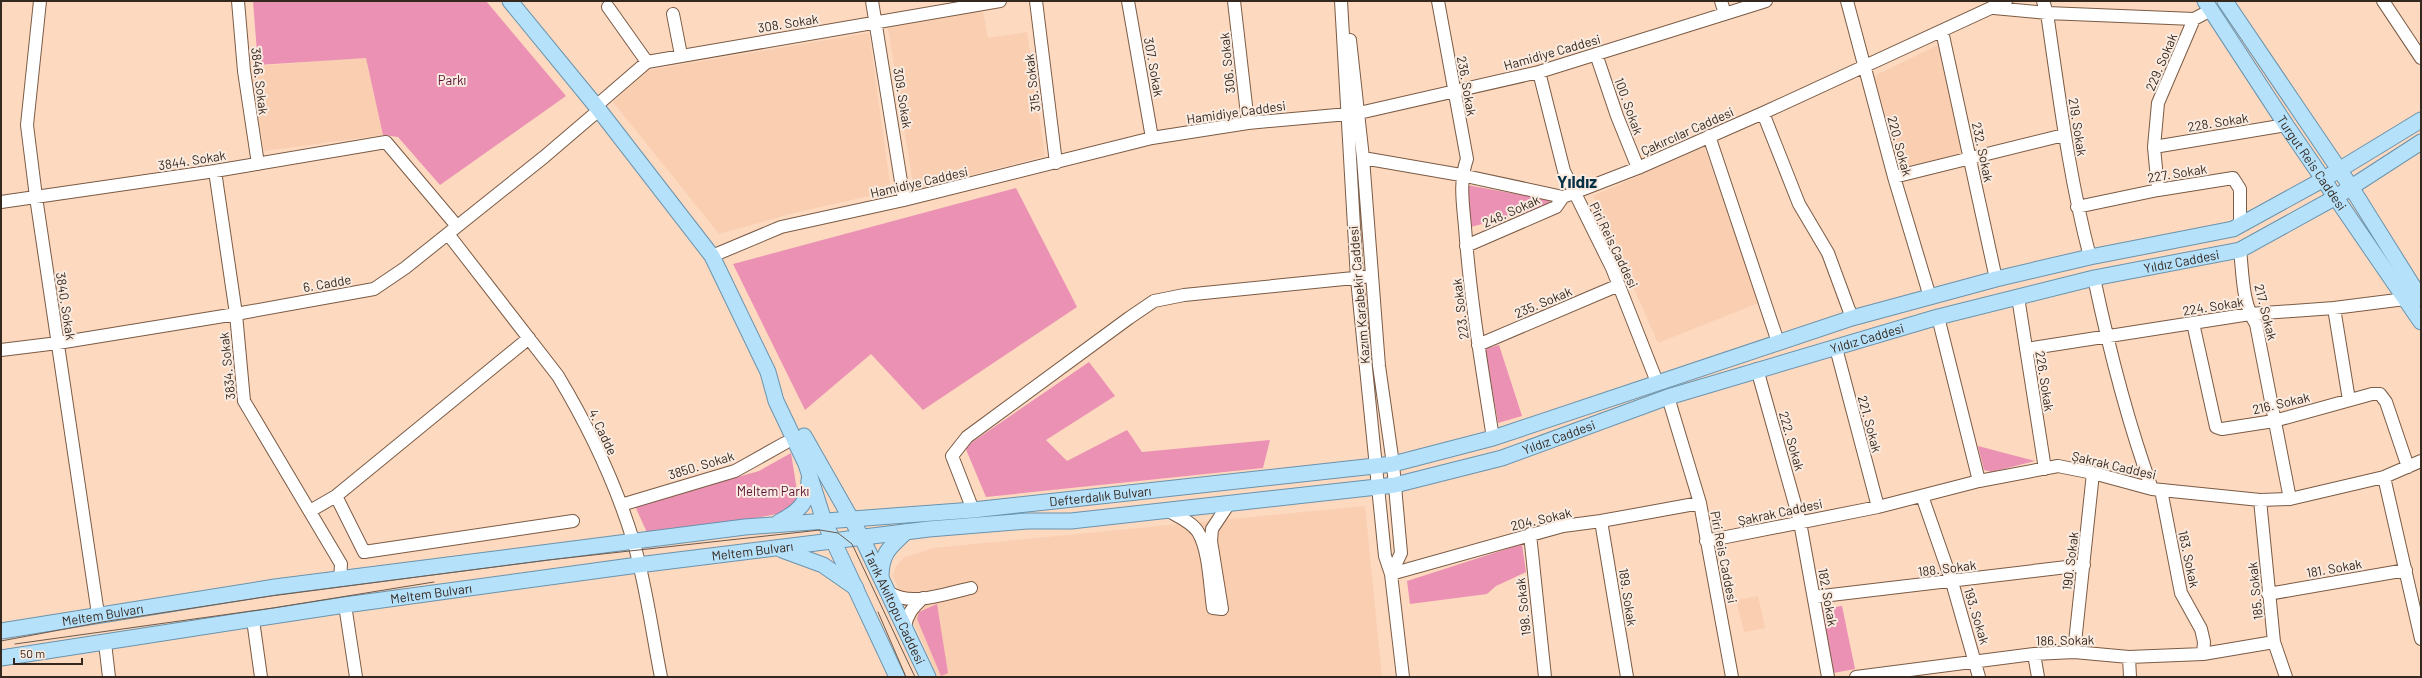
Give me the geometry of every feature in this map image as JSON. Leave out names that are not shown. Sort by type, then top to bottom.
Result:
[{"type":"main road","points":[[510,1],[597,108],[712,256],[768,372],[776,401],[795,437],[824,521],[897,677]]},
{"type":"main road","name":"Turgut Reis Caddesi","points":[[2225,1],[2351,187],[2421,299]]},
{"type":"main road","name":"Turgut Reis Caddesi","points":[[2208,6],[2286,125],[2421,322]]},
{"type":"main road","name":"Yıldız Caddesi","points":[[1376,467],[1493,438],[1852,318],[1996,279],[2090,257],[2233,229],[2324,179],[2421,120]]},
{"type":"main road","name":"Yıldız Caddesi","points":[[1378,486],[1395,484],[1502,458],[1668,397],[1757,369],[1836,348],[1938,317],[2094,278],[2240,250],[2336,197],[2421,142]]},
{"type":"main road","name":"Tarık Akıltopu Caddesi","points":[[768,372],[785,397],[839,501],[862,538],[890,592],[928,677]]},
{"type":"main road","name":"Defterdalık Bulvarı","points":[[824,521],[973,510],[1376,467]]},
{"type":"main road","points":[[774,524],[799,510],[806,502],[809,491],[809,475]]},
{"type":"main road","name":"Defterdalık Bulvarı","points":[[862,538],[906,532],[1027,521],[1071,521],[1167,510],[1228,505],[1378,486]]},
{"type":"main road","points":[[839,501],[858,510],[894,516]]},
{"type":"main road","name":"Meltem Bulvarı","points":[[1,631],[98,614],[275,587],[774,524],[824,521]]},
{"type":"main road","points":[[882,577],[881,565],[886,551],[906,532]]},
{"type":"main road","name":"Meltem Bulvarı","points":[[1,658],[345,605],[638,565],[862,538]]},
{"type":"main road","points":[[779,549],[823,565],[856,589]]},
{"type":"street","name":"3840. Sokak","points":[[40,1],[27,125],[36,198],[98,614]]},
{"type":"street","name":"3846. Sokak","points":[[238,1],[244,71],[258,164]]},
{"type":"street","name":"309. Sokak","points":[[872,1],[904,200]]},
{"type":"street","name":"308. Sokak","points":[[597,108],[647,62],[1000,1]]},
{"type":"street","name":"315. Sokak","points":[[1036,1],[1056,162]]},
{"type":"street","name":"307. Sokak","points":[[1128,1],[1152,138]]},
{"type":"street","name":"306. Sokak","points":[[1234,1],[1248,123]]},
{"type":"street","name":"236. Sokak","points":[[1438,1],[1467,159],[1461,175]]},
{"type":"street","points":[[1721,1],[1725,14]]},
{"type":"street","name":"Hamidiye Caddesi","points":[[712,256],[781,227],[904,200],[1152,138],[1248,123],[1353,113],[1539,72],[1766,1]]},
{"type":"street","name":"220. Sokak","points":[[1847,1],[1894,177],[1930,297]]},
{"type":"street","name":"Çakırcılar Caddesi","points":[[1568,195],[1638,168],[1763,113],[1994,8],[2006,1]]},
{"type":"street","name":"219. Sokak","points":[[2042,1],[2048,13],[2064,135],[2077,207],[2090,257]]},
{"type":"street","points":[[2383,1],[2421,58]]},
{"type":"street","points":[[608,6],[647,62]]},
{"type":"street","points":[[1994,8],[2048,13],[2194,19],[2208,6]]},
{"type":"street","name":"Kazım Karabekir Caddesi","points":[[1342,7],[1351,44],[1357,279],[1385,556],[1391,574],[1403,677]]},
{"type":"street","points":[[672,14],[681,55]]},
{"type":"street","name":"229. Sokak","points":[[2158,190],[2154,147],[2158,103],[2194,19]]},
{"type":"street","name":"232. Sokak","points":[[1942,31],[1996,279]]},
{"type":"street","name":"100. Sokak","points":[[1596,54],[1617,116],[1638,168]]},
{"type":"street","name":"Piri Reis Caddesi","points":[[1539,72],[1564,171],[1568,195],[1619,285],[1657,382]]},
{"type":"street","name":"6. Cadde","points":[[1,350],[58,343],[236,314],[374,288],[405,268],[452,229],[562,143],[597,108]]},
{"type":"street","name":"Kazım Karabekir Caddesi","points":[[1353,113],[1363,158],[1370,276],[1379,366],[1393,464],[1401,553],[1391,574]]},
{"type":"street","points":[[1763,113],[1800,204],[1828,253],[1852,318]]},
{"type":"street","name":"228. Sokak","points":[[2154,147],[2286,125]]},
{"type":"street","points":[[1894,177],[1970,160],[2064,135]]},
{"type":"street","points":[[1709,136],[1778,342]]},
{"type":"street","name":"3844. Sokak","points":[[1,202],[215,171],[386,142]]},
{"type":"street","name":"4. Cadde","points":[[386,142],[452,229],[529,338],[558,376],[573,401],[621,505],[633,541],[661,677]]},
{"type":"street","points":[[1363,158],[1568,195]]},
{"type":"street","name":"3834. Sokak","points":[[215,171],[236,314],[244,401],[341,564],[340,580]]},
{"type":"street","name":"223. Sokak","points":[[1461,175],[1466,246],[1478,345],[1493,438]]},
{"type":"street","name":"227. Sokak","points":[[2077,207],[2158,190],[2233,178],[2240,189],[2240,226]]},
{"type":"street","name":"248. Sokak","points":[[1466,246],[1556,207],[1568,195]]},
{"type":"street","name":"217. Sokak","points":[[2240,250],[2246,300],[2250,314],[2256,324],[2290,499]]},
{"type":"street","points":[[973,510],[952,456],[967,437],[1129,318],[1154,302],[1184,295],[1357,279],[1370,276]]},
{"type":"street","points":[[2094,278],[2107,337],[2138,449],[2156,489]]},
{"type":"street","name":"235. Sokak","points":[[1478,345],[1619,285]]},
{"type":"street","name":"226. Sokak","points":[[2018,297],[2045,469]]},
{"type":"street","name":"224. Sokak","points":[[2026,349],[2250,314],[2334,308],[2405,299]]},
{"type":"street","points":[[2334,308],[2349,400]]},
{"type":"street","points":[[1938,317],[1979,480]]},
{"type":"street","name":"216. Sokak","points":[[2193,323],[2216,427],[2222,429],[2274,421],[2372,394],[2380,394],[2386,402],[2408,467]]},
{"type":"street","points":[[310,511],[336,496],[529,338]]},
{"type":"street","name":"221. Sokak","points":[[1836,348],[1878,507]]},
{"type":"street","name":"222. Sokak","points":[[1757,369],[1800,522]]},
{"type":"street","name":"Piri Reis Caddesi","points":[[1668,397],[1700,503],[1732,677]]},
{"type":"street","name":"3850. Sokak","points":[[621,505],[735,471],[785,443]]},
{"type":"street","name":"Şakrak Caddesi","points":[[1706,542],[1878,507],[1979,480],[2058,466],[2156,489],[2260,500],[2290,499],[2384,477],[2421,461]]},
{"type":"street","name":"190. Sokak","points":[[2074,652],[2093,473]]},
{"type":"street","points":[[2384,477],[2421,639]]},
{"type":"street","name":"183. Sokak","points":[[2156,489],[2181,593],[2201,629],[2204,642],[2203,654]]},
{"type":"street","points":[[336,496],[364,552],[574,521]]},
{"type":"street","name":"193. Sokak","points":[[1922,496],[1952,582],[1976,660],[1979,677]]},
{"type":"street","name":"185. Sokak","points":[[2260,500],[2268,594],[2274,642],[2286,677]]},
{"type":"street","name":"204. Sokak","points":[[1391,574],[1563,526],[1601,522],[1700,503]]},
{"type":"street","points":[[1167,510],[1188,522],[1198,531],[1203,542],[1213,608],[1222,609],[1211,541],[1212,529],[1228,505]]},
{"type":"street","name":"189. Sokak","points":[[1601,522],[1624,677]]},
{"type":"street","name":"182. Sokak","points":[[1800,522],[1828,677]]},
{"type":"street","name":"198. Sokak","points":[[1530,534],[1545,677]]},
{"type":"street","name":"188. Sokak","points":[[1814,597],[1952,582],[2084,565]]},
{"type":"street","name":"181. Sokak","points":[[2268,594],[2406,570]]},
{"type":"street","points":[[890,592],[897,597],[923,598],[971,588]]},
{"type":"street","points":[[905,627],[906,618],[911,610],[923,598]]},
{"type":"street","points":[[345,605],[356,677]]},
{"type":"street","points":[[253,620],[261,677]]},
{"type":"street","name":"186. Sokak","points":[[1856,677],[1976,660],[2034,654],[2074,652],[2129,657],[2203,654],[2274,642]]},
{"type":"street","points":[[105,643],[110,677]]},
{"type":"street","points":[[2034,654],[2038,677]]},
{"type":"street","points":[[2129,657],[2130,677]]},
{"type":"shaded area","points":[[983,11],[988,38],[1027,32],[1045,156],[914,190],[888,28]]},
{"type":"shaded area","points":[[869,33],[891,191],[794,213],[719,234],[613,102],[649,70]]},
{"type":"shaded area","points":[[1938,45],[1962,153],[1901,168],[1874,76]]},
{"type":"shaded area","points":[[366,57],[383,135],[264,151],[249,67]]},
{"type":"shaded area","points":[[1704,147],[1761,302],[1658,343],[1593,196]]},
{"type":"shaded area","points":[[1365,506],[1382,677],[938,677],[893,576],[895,568],[903,558],[933,548]]},
{"type":"shaded area","points":[[1758,596],[1765,628],[1744,632],[1736,600]]},
{"type":"green space","name":"Parkı","points":[[253,1],[486,1],[566,96],[440,185],[398,137],[383,135],[366,58],[258,65]]},
{"type":"green space","points":[[1467,185],[1550,200],[1548,206],[1471,227]]},
{"type":"green space","points":[[1016,188],[1077,307],[923,410],[871,354],[805,410],[733,264]]},
{"type":"green space","points":[[1499,345],[1522,416],[1498,423],[1485,349]]},
{"type":"green space","points":[[1089,362],[1115,396],[1046,440],[1067,461],[1127,430],[1142,452],[1270,440],[1263,468],[986,497],[965,447]]},
{"type":"green space","points":[[1978,446],[2035,461],[1992,472],[1984,470]]},
{"type":"green space","name":"Meltem Parkı","points":[[791,453],[799,503],[794,511],[649,537],[635,506],[759,471]]},
{"type":"green space","points":[[1522,544],[1526,572],[1496,586],[1487,594],[1410,604],[1407,581]]},
{"type":"green space","points":[[937,604],[948,673],[941,676],[917,619],[919,612]]},
{"type":"green space","points":[[1842,606],[1855,669],[1833,673],[1821,609]]},
{"type":"tram line","points":[[1,641],[102,622],[271,596],[548,560],[820,530],[838,533],[852,544],[915,677]]},
{"type":"tram line","points":[[15,644],[273,608],[434,582]]},
{"type":"tram line","points":[[878,612],[906,677]]},
{"type":"district","name":"Yıldız","points":[[1577,182]]}]
